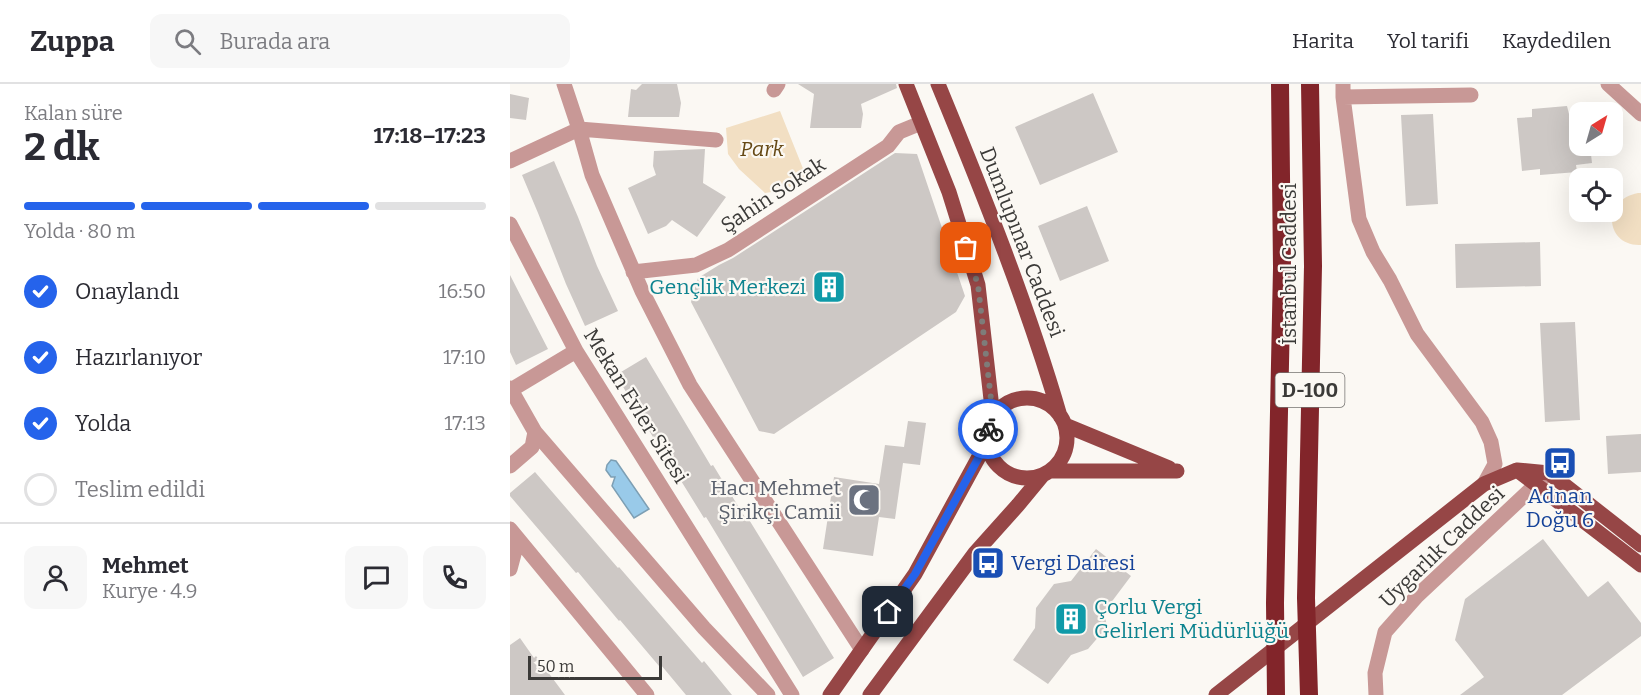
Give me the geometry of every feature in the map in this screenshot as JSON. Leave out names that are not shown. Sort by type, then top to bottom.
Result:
[{"type":"highway","name":"İstanbul Caddesi","points":[[1276,695],[1275,603],[1282,268],[1280,84]]},
{"type":"highway","name":"İstanbul Caddesi","points":[[1309,695],[1306,598],[1313,266],[1310,84]]},
{"type":"main road","points":[[906,84],[949,192],[978,285],[993,417]]},
{"type":"main road","name":"Dumlupınar Caddesi","points":[[938,84],[999,238],[1044,360],[1063,421]]},
{"type":"main road","points":[[870,695],[975,552],[1046,473],[1058,464],[1064,455],[1067,435],[1063,421],[1051,406],[1040,400],[1026,398],[1013,400],[1002,407],[993,417],[988,429],[987,442],[990,454],[997,465],[1017,477],[1030,478],[1046,473],[1177,471],[1063,421]]},
{"type":"main road","points":[[830,695],[915,574],[987,442]]},
{"type":"main road","points":[[1517,470],[1641,565]]},
{"type":"main road","points":[[1216,695],[1484,484],[1517,470],[1549,473],[1641,545]]},
{"type":"street","points":[[564,84],[592,175],[633,272],[690,385],[862,650]]},
{"type":"street","points":[[1608,84],[1641,114]]},
{"type":"street","points":[[1471,95],[1343,91],[1359,219],[1373,252],[1417,334],[1482,423],[1491,442],[1495,464],[1484,484]]},
{"type":"street","name":"Şahin Sokak","points":[[633,272],[696,265],[728,250],[888,146],[899,132],[921,123]]},
{"type":"street","points":[[510,161],[579,129],[716,140]]},
{"type":"street","name":"Mekan Evler Sitesi","points":[[510,224],[576,351],[792,695]]},
{"type":"street","points":[[576,351],[510,389],[535,432],[704,628],[768,695]]},
{"type":"street","points":[[510,466],[532,447],[535,432]]},
{"type":"street","name":"Uygarlık Caddesi","points":[[1376,695],[1375,673],[1385,632],[1418,596],[1549,473]]},
{"type":"street","points":[[510,569],[514,534]]},
{"type":"street","points":[[514,534],[647,695]]},
{"type":"green space","name":"Park","points":[[780,111],[806,176],[785,190],[765,193],[739,169],[728,154],[726,128]]},
{"type":"green space","points":[[1641,193],[1641,245],[1629,244],[1620,239],[1612,222],[1623,222],[1623,200]]},
{"type":"water","points":[[611,460],[616,461],[649,509],[634,518],[612,486],[615,477],[611,477],[606,470]]},
{"type":"building","points":[[642,84],[677,84],[681,103],[679,117],[628,117],[631,89],[636,90]]},
{"type":"building","points":[[798,84],[896,84],[897,88],[861,104],[863,114],[861,128],[810,128],[814,94]]},
{"type":"building","points":[[1093,93],[1118,152],[1040,185],[1015,127]]},
{"type":"building","points":[[510,94],[529,98],[526,120],[510,118]]},
{"type":"building","points":[[1567,106],[1569,156],[1591,156],[1592,163],[1576,165],[1576,168],[1569,168],[1569,173],[1540,175],[1540,169],[1522,171],[1517,118],[1532,117],[1532,109]]},
{"type":"building","points":[[1433,114],[1438,204],[1406,206],[1401,115]]},
{"type":"building","points":[[705,149],[703,183],[726,197],[697,237],[672,220],[666,226],[648,234],[628,188],[656,175],[653,166],[654,151]]},
{"type":"building","name":"Gençlik Merkezi","points":[[895,153],[917,154],[965,296],[956,312],[774,434],[759,431],[691,302],[698,278],[733,258]]},
{"type":"building","points":[[554,161],[618,311],[585,326],[522,175]]},
{"type":"building","points":[[1087,206],[1109,261],[1060,281],[1038,226]]},
{"type":"building","points":[[1540,242],[1541,286],[1456,288],[1455,244]]},
{"type":"building","points":[[510,275],[548,349],[516,365],[510,352]]},
{"type":"building","points":[[1575,322],[1580,420],[1545,422],[1540,323]]},
{"type":"building","points":[[646,357],[711,466],[713,465],[746,519],[748,518],[834,658],[803,677],[616,375]]},
{"type":"building","name":"Hacı Mehmet Şirikçi Camii","points":[[908,421],[926,423],[920,465],[903,463],[895,519],[879,517],[873,556],[823,549],[834,477],[879,484],[885,445],[904,447]]},
{"type":"building","points":[[1641,434],[1641,472],[1608,474],[1606,436]]},
{"type":"building","points":[[535,472],[732,695],[686,695],[578,572],[576,573],[510,496],[510,493]]},
{"type":"building","points":[[1543,539],[1588,597],[1608,581],[1641,623],[1641,636],[1562,695],[1460,695],[1484,677],[1455,640],[1465,599]]},
{"type":"building","name":"Çorlu Vergi Gelirleri Müdürlüğü","points":[[1096,549],[1131,576],[1104,612],[1107,627],[1088,649],[1071,655],[1048,684],[1013,660],[1035,628],[1036,608],[1054,584],[1071,581]]},
{"type":"building","points":[[520,638],[565,695],[510,695],[510,645]]},
{"type":"way so far","points":[[966,248],[978,285],[993,417],[988,429]]},
{"type":"place","name":"Gençlik Merkezi","points":[[829,287]]},
{"type":"place","name":"Adnan Doğu 6","points":[[1560,463]]},
{"type":"place","name":"Hacı Mehmet Şirikçi Camii","points":[[864,500]]},
{"type":"place","name":"Vergi Dairesi","points":[[988,563]]},
{"type":"place","name":"Çorlu Vergi Gelirleri Müdürlüğü","points":[[1071,619]]},
{"type":"route","points":[[888,612],[915,574],[987,442],[988,429]]}]
